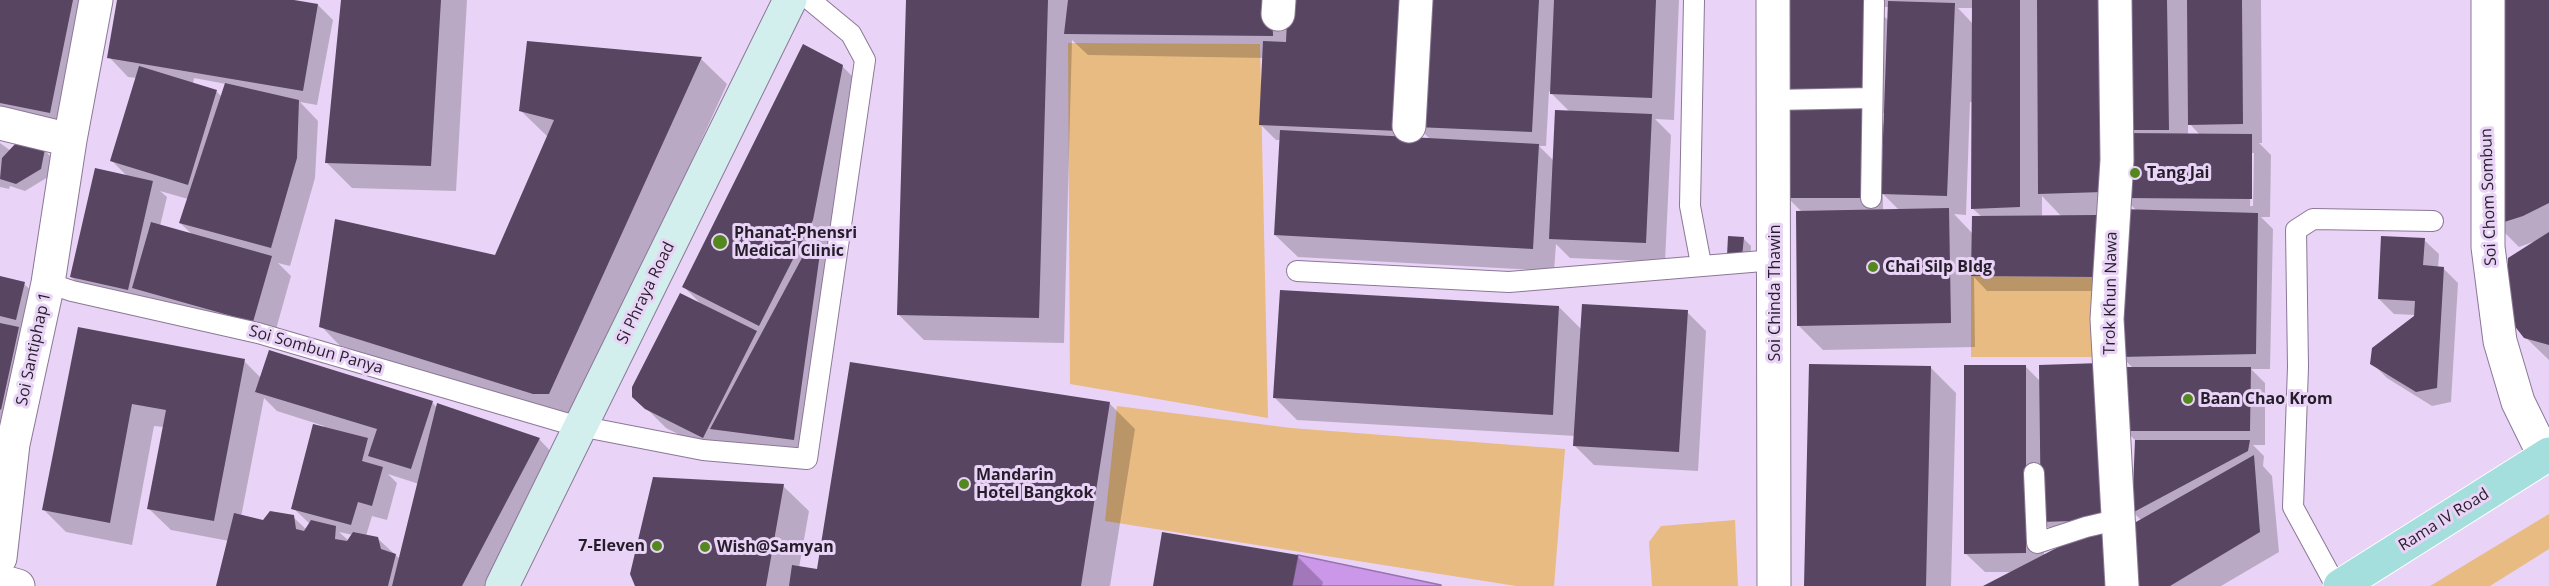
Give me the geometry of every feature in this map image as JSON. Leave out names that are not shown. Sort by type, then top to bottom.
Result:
[{"type":"main road","name":"Si Phraya Road","points":[[502,586],[789,0]]},
{"type":"main road","name":"Rama IV Road","points":[[2338,586],[2547,455]]},
{"type":"street","name":"Soi Santiphap 1","points":[[0,558],[13,444],[48,283],[70,140],[96,0]]},
{"type":"street","points":[[1409,126],[1416,0]]},
{"type":"street","name":"Soi Chinda Thawin","points":[[1773,0],[1774,586]]},
{"type":"street","name":"Trok Khun Nawa","points":[[2115,0],[2116,160],[2107,319],[2122,586]]},
{"type":"street","name":"Soi Chom Sombun","points":[[2488,0],[2488,246],[2500,341],[2518,402],[2547,455]]},
{"type":"street","points":[[0,123],[70,140]]},
{"type":"street","points":[[0,581],[18,586]]},
{"type":"lane","name":"Soi Sombun Panya","points":[[48,283],[72,291],[258,333],[581,427],[703,450],[807,459],[865,60],[851,34],[810,0]]},
{"type":"lane","points":[[1694,0],[1690,206],[1701,264]]},
{"type":"lane","points":[[1871,198],[1874,3]]},
{"type":"lane","points":[[1774,100],[1872,98]]},
{"type":"lane","points":[[2338,586],[2293,507],[2298,367],[2296,230],[2313,219],[2433,221]]},
{"type":"lane","points":[[1297,271],[1509,282],[1701,264],[1775,260]]},
{"type":"lane","points":[[2034,473],[2037,543],[2120,519]]},
{"type":"shaded area","points":[[1068,43],[1260,44],[1268,418],[1070,384]]},
{"type":"shaded area","points":[[1971,276],[2096,277],[2095,357],[1971,357]]},
{"type":"shaded area","points":[[1117,406],[1291,428],[1565,449],[1554,586],[1516,586],[1105,521]]},
{"type":"shaded area","points":[[2549,514],[2549,549],[2490,586],[2430,586]]},
{"type":"shaded area","points":[[1735,520],[1738,586],[1652,586],[1649,542],[1661,526]]},
{"type":"shaded area","points":[[1298,555],[1441,585],[1441,586],[1292,586]]},
{"type":"building","points":[[0,0],[73,0],[50,113],[0,103]]},
{"type":"building","points":[[117,0],[294,0],[318,4],[303,91],[107,58]]},
{"type":"building","points":[[341,0],[441,0],[431,166],[325,163]]},
{"type":"building","points":[[906,0],[1048,0],[1039,318],[897,315]]},
{"type":"building","points":[[1068,0],[1272,0],[1273,36],[1064,34]]},
{"type":"building","points":[[1288,0],[1405,0],[1399,131],[1259,125],[1263,41],[1286,42]]},
{"type":"building","points":[[1423,0],[1539,0],[1532,132],[1416,127]]},
{"type":"building","points":[[1554,0],[1656,0],[1652,98],[1550,94]]},
{"type":"building","points":[[1790,0],[1869,0],[1869,94],[1790,94]]},
{"type":"building","points":[[1972,0],[2020,0],[2020,207],[1971,209]]},
{"type":"building","points":[[2037,0],[2103,0],[2103,192],[2038,194]]},
{"type":"building","points":[[2121,0],[2167,0],[2169,130],[2123,130]]},
{"type":"building","points":[[2187,0],[2242,0],[2243,124],[2188,125]]},
{"type":"building","points":[[2502,0],[2549,0],[2549,203],[2523,216],[2495,225]]},
{"type":"building","points":[[1888,1],[1955,3],[1947,196],[1881,194]]},
{"type":"building","points":[[527,41],[702,57],[549,394],[533,394],[319,327],[335,219],[495,255],[554,120],[519,111]]},
{"type":"building","points":[[803,44],[843,65],[813,220],[759,326],[682,287]]},
{"type":"building","points":[[139,66],[217,90],[188,185],[110,161]]},
{"type":"building","points":[[225,83],[299,100],[297,158],[271,248],[179,223]]},
{"type":"building","points":[[1786,102],[1865,102],[1864,198],[1786,198]]},
{"type":"building","points":[[1555,110],[1652,114],[1646,243],[1549,239]]},
{"type":"building","points":[[1280,130],[1539,144],[1533,249],[1274,235]]},
{"type":"building","points":[[2123,133],[2252,134],[2252,199],[2122,198]]},
{"type":"building","points":[[16,143],[45,149],[41,169],[16,184],[0,179],[2,158]]},
{"type":"building","points":[[95,168],[153,181],[128,290],[70,277]]},
{"type":"building","name":"Chai Silp Bldg","points":[[1949,208],[1951,323],[1797,326],[1796,211]]},
{"type":"building","points":[[2120,209],[2258,213],[2256,354],[2120,357]]},
{"type":"building","points":[[2096,215],[2096,277],[1971,276],[1972,216]]},
{"type":"building","points":[[151,222],[272,256],[253,322],[132,288]]},
{"type":"building","points":[[2549,232],[2549,345],[2524,338],[2506,315],[2508,258]]},
{"type":"building","points":[[1728,236],[1744,237],[1742,257],[1727,256]]},
{"type":"building","points":[[2381,236],[2425,238],[2423,265],[2444,267],[2437,388],[2416,392],[2370,364],[2372,348],[2414,316],[2415,301],[2378,299]]},
{"type":"building","points":[[810,243],[821,246],[794,440],[710,429]]},
{"type":"building","points":[[0,276],[25,282],[16,320],[0,316]]},
{"type":"building","points":[[1280,290],[1559,306],[1553,415],[1273,398]]},
{"type":"building","points":[[680,293],[757,331],[703,438],[645,409],[632,397],[632,387]]},
{"type":"building","points":[[1582,304],[1688,310],[1679,452],[1573,446]]},
{"type":"building","points":[[0,323],[19,327],[1,410],[0,409]]},
{"type":"building","points":[[78,327],[245,359],[214,521],[147,509],[166,410],[132,404],[110,523],[42,510]]},
{"type":"building","points":[[269,350],[433,401],[411,469],[368,456],[377,429],[255,392]]},
{"type":"building","name":"Mandarin Hotel Bangkok","points":[[850,362],[1110,402],[1081,586],[789,586],[792,565],[817,569]]},
{"type":"building","points":[[2101,363],[2103,520],[2041,522],[2039,365]]},
{"type":"building","points":[[1809,364],[1931,366],[1926,586],[1804,586]]},
{"type":"building","points":[[1964,365],[2026,365],[2026,553],[1964,554]]},
{"type":"building","name":"Baan Chao Krom","points":[[2125,367],[2251,367],[2250,431],[2124,431]]},
{"type":"building","points":[[437,403],[540,438],[462,586],[392,586]]},
{"type":"building","points":[[313,424],[368,438],[362,461],[383,467],[372,506],[358,502],[351,525],[291,509]]},
{"type":"building","points":[[2135,440],[2250,440],[2248,451],[2132,513]]},
{"type":"building","points":[[2254,455],[2260,532],[2170,586],[2132,586],[2129,526]]},
{"type":"building","name":"Wish@Samyan","points":[[653,477],[784,484],[766,586],[635,586],[630,574]]},
{"type":"building","points":[[270,511],[294,515],[296,529],[304,531],[311,520],[336,526],[335,539],[347,541],[353,532],[378,537],[381,549],[396,554],[388,586],[216,586],[234,513],[263,520]]},
{"type":"building","points":[[2101,525],[2106,586],[1983,586]]},
{"type":"building","points":[[1162,532],[1298,555],[1292,586],[1153,586]]},
{"type":"place","name":"Tang Jai","points":[[2135,173]]},
{"type":"place","name":"Phanat-Phensri Medical Clinic","points":[[720,242]]},
{"type":"place","name":"Chai Silp Bldg","points":[[1873,267]]},
{"type":"place","name":"Baan Chao Krom","points":[[2188,399]]},
{"type":"place","name":"Mandarin Hotel Bangkok","points":[[964,484]]},
{"type":"place","name":"7-Eleven","points":[[657,546]]},
{"type":"place","name":"Wish@Samyan","points":[[705,547]]}]
